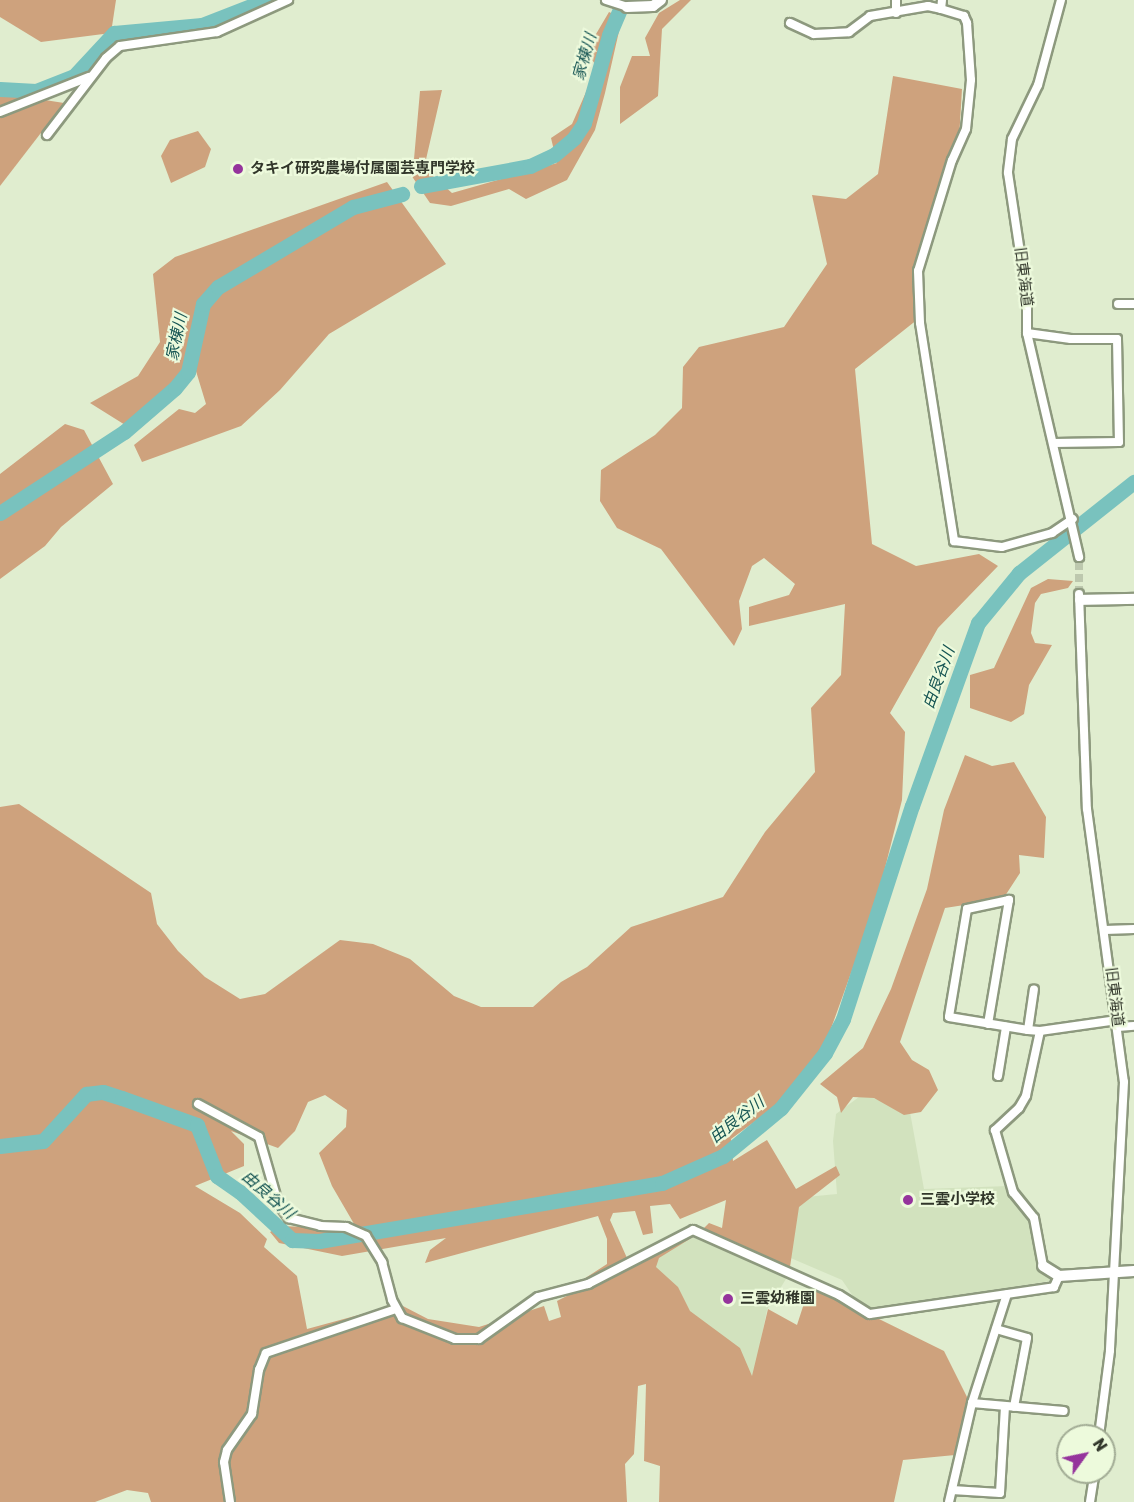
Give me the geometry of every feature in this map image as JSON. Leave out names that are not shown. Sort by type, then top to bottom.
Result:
[{"type":"street","points":[[47,135],[93,75],[120,46],[217,32],[288,0]]},
{"type":"street","points":[[606,0],[622,6],[653,6],[661,0]]},
{"type":"street","points":[[896,0],[896,13]]},
{"type":"street","name":"旧東海道","points":[[1061,0],[1038,85],[1008,156],[1027,333],[1073,521],[1079,557]]},
{"type":"street","points":[[790,23],[814,34],[849,32],[870,16],[942,4],[964,16],[967,23],[971,80],[966,129],[952,160],[918,271],[920,323],[954,542],[1002,547],[1052,533],[1073,521]]},
{"type":"street","points":[[0,112],[93,75]]},
{"type":"street","points":[[1118,304],[1134,304]]},
{"type":"street","points":[[1027,333],[1071,339],[1117,339],[1119,442],[1054,443]]},
{"type":"street","points":[[1080,597],[1134,599]]},
{"type":"street","name":"旧東海道","points":[[1080,597],[1080,694],[1087,809],[1124,1082],[1115,1270],[1100,1424]]},
{"type":"street","points":[[988,1024],[1009,900],[967,909],[949,1017],[988,1024],[1006,1027],[1028,1030],[1117,1023],[1134,1026]]},
{"type":"street","points":[[1105,930],[1134,929]]},
{"type":"street","points":[[1028,1030],[1034,989]]},
{"type":"street","points":[[998,1076],[1006,1027]]},
{"type":"street","points":[[1040,1030],[1026,1096],[1019,1108],[995,1130],[1014,1192],[1034,1218],[1043,1266],[1059,1276],[1115,1270],[1134,1271]]},
{"type":"street","points":[[198,1104],[259,1137],[278,1203],[289,1218],[320,1226],[346,1227],[366,1236],[382,1262],[396,1309],[402,1318],[455,1340],[479,1339],[538,1298],[588,1284],[693,1230],[839,1295],[870,1314],[1054,1287],[1059,1276]]},
{"type":"street","points":[[949,1502],[972,1403],[1007,1294]]},
{"type":"street","points":[[230,1502],[224,1462],[227,1450],[252,1414],[259,1371],[266,1353],[396,1309]]},
{"type":"street","points":[[996,1329],[1027,1338],[1014,1407]]},
{"type":"street","points":[[972,1403],[1064,1412]]},
{"type":"street","points":[[951,1490],[1000,1493],[1005,1406]]},
{"type":"street","points":[[1090,1502],[1093,1484]]},
{"type":"shaded area","points":[[0,0],[116,0],[111,33],[41,42],[0,17]]},
{"type":"shaded area","points":[[680,0],[691,0],[662,29],[658,96],[620,124],[620,87],[632,56],[650,56],[645,38],[659,13]]},
{"type":"shaded area","points":[[609,12],[622,18],[605,93],[595,130],[567,180],[526,199],[509,189],[451,206],[430,203],[407,169],[414,159],[420,91],[442,90],[424,168],[452,193],[557,163],[551,138],[572,124],[597,67],[586,51]]},
{"type":"shaded area","points":[[893,76],[962,89],[959,139],[913,268],[918,319],[855,369],[872,544],[916,566],[979,554],[998,566],[938,628],[890,713],[905,732],[902,800],[876,904],[825,1045],[776,1106],[731,1139],[733,1161],[767,1140],[796,1189],[836,1166],[840,1175],[799,1207],[790,1267],[703,1229],[709,1223],[722,1228],[726,1200],[680,1219],[670,1204],[650,1206],[653,1233],[643,1235],[635,1211],[613,1213],[610,1220],[627,1258],[574,1288],[570,1288],[607,1264],[607,1239],[598,1216],[425,1263],[430,1250],[446,1238],[342,1256],[279,1243],[270,1232],[280,1226],[357,1229],[332,1186],[319,1153],[346,1127],[347,1110],[325,1095],[308,1102],[295,1131],[278,1148],[231,1131],[244,1144],[244,1166],[195,1186],[240,1213],[267,1239],[264,1247],[297,1276],[307,1329],[399,1304],[428,1319],[479,1327],[544,1306],[549,1321],[561,1317],[557,1301],[694,1231],[693,1237],[659,1258],[656,1267],[678,1287],[690,1311],[740,1348],[752,1376],[768,1309],[797,1325],[810,1285],[944,1351],[969,1401],[955,1455],[903,1460],[894,1502],[659,1502],[660,1466],[644,1461],[646,1384],[638,1386],[634,1454],[625,1464],[627,1502],[151,1502],[148,1493],[127,1490],[95,1502],[0,1502],[0,807],[19,804],[151,893],[157,924],[178,951],[205,977],[240,999],[265,994],[340,940],[373,944],[410,959],[454,996],[481,1007],[533,1007],[561,982],[587,967],[631,927],[723,897],[765,832],[815,772],[811,708],[841,675],[845,604],[749,626],[749,607],[789,595],[795,584],[764,558],[752,566],[739,601],[742,629],[734,646],[661,549],[617,528],[600,501],[601,470],[655,435],[682,408],[683,367],[699,347],[784,327],[827,264],[812,195],[846,199],[878,174]]},
{"type":"shaded area","points":[[0,93],[64,103],[0,186]]},
{"type":"shaded area","points":[[198,131],[211,149],[205,167],[171,183],[161,156],[170,140]]},
{"type":"shaded area","points":[[387,182],[446,264],[329,334],[280,390],[241,426],[142,462],[134,445],[179,409],[195,413],[206,404],[192,358],[164,395],[130,428],[90,403],[138,376],[160,342],[153,274],[175,257]]},
{"type":"shaded area","points":[[65,424],[84,430],[113,484],[61,527],[45,546],[0,579],[0,474]]},
{"type":"shaded area","points":[[1048,579],[1073,581],[1068,588],[1041,594],[1035,603],[1031,633],[1035,643],[1052,645],[1029,685],[1024,714],[1011,722],[970,708],[970,675],[994,668],[1031,588]]},
{"type":"shaded area","points":[[965,755],[992,766],[1014,762],[1046,817],[1044,858],[1019,855],[1020,873],[1003,899],[945,908],[900,1042],[912,1060],[929,1070],[938,1090],[921,1112],[904,1115],[874,1098],[853,1097],[841,1113],[837,1097],[820,1084],[863,1048],[891,989],[927,889],[944,810]]},
{"type":"shaded area","name":"三雲小学校","points":[[863,1094],[910,1112],[924,1189],[1009,1186],[1031,1218],[1041,1267],[1056,1280],[871,1310],[857,1302],[842,1280],[786,1256],[794,1203],[806,1197],[837,1194],[833,1141],[836,1114]]},
{"type":"shaded area","name":"三雲幼稚園","points":[[692,1231],[789,1274],[767,1310],[753,1379],[640,1259]]},
{"type":"waterway","points":[[0,89],[36,91],[74,76],[114,33],[202,25],[266,0]]},
{"type":"waterway","name":"家棟川","points":[[421,186],[530,166],[554,155],[574,138],[584,123],[609,35],[624,0]]},
{"type":"waterway","name":"家棟川","points":[[0,513],[124,432],[175,388],[188,372],[203,304],[218,287],[353,207],[402,194]]},
{"type":"waterway","name":"由良谷川","points":[[0,1146],[43,1141],[86,1094],[103,1092],[197,1125],[217,1176],[240,1192],[292,1240],[319,1241],[662,1183],[723,1156],[781,1108],[825,1053],[843,1019],[912,806],[978,623],[1019,573],[1134,482]]},
{"type":"tunnel","points":[[1079,557],[1079,594]]},
{"type":"place","name":"タキイ研究農場付属園芸専門学校","points":[[238,169]]},
{"type":"place","name":"三雲小学校","points":[[908,1200]]},
{"type":"place","name":"三雲幼稚園","points":[[728,1299]]}]
